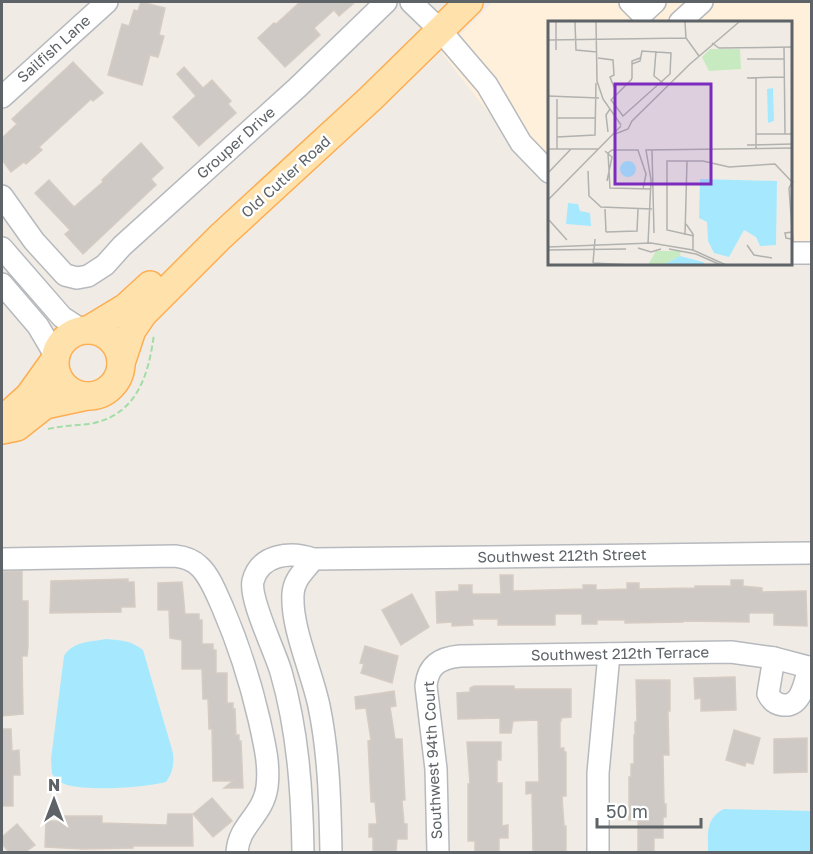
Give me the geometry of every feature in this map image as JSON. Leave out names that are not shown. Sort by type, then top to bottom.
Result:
[{"type":"main road","name":"Old Cutler Road","points":[[121,363],[132,330],[143,314],[220,237],[370,99],[435,26],[450,2]]},
{"type":"main road","name":"Old Cutler Road","points":[[85,330],[134,301],[435,26],[469,2]]},
{"type":"main road","points":[[85,330],[101,333],[112,340],[118,351],[121,363],[118,376],[111,386],[100,393],[45,405],[17,427],[2,428],[8,415],[29,396],[65,339],[85,330]]},
{"type":"main road","points":[[55,358],[57,375],[64,386],[75,393],[87,396]]},
{"type":"street","name":"Sailfish Lane","points":[[2,98],[108,2]]},
{"type":"street","name":"Grouper Drive","points":[[2,196],[59,271],[71,277],[88,276],[105,265],[122,246],[297,88],[386,2]]},
{"type":"street","points":[[411,2],[487,85],[522,143],[545,160]]},
{"type":"street","points":[[681,21],[702,2]]},
{"type":"street","points":[[2,248],[62,317],[85,330]]},
{"type":"street","points":[[792,253],[812,253]]},
{"type":"street","points":[[2,284],[38,326],[55,358]]},
{"type":"street","name":"Southwest 212th Street","points":[[303,852],[301,785],[292,718],[280,669],[255,604],[252,590],[253,582],[261,566],[272,558],[302,555],[313,559],[812,553]]},
{"type":"street","points":[[2,559],[174,556],[188,559],[199,566],[214,588],[242,656],[266,749],[268,776],[265,800],[242,832],[237,852]]},
{"type":"street","points":[[313,559],[298,576],[292,595],[296,623],[316,693],[325,742],[330,792],[331,852]]},
{"type":"street","name":"Southwest 212th Terrace","points":[[431,669],[443,659],[460,656],[731,652],[774,657],[810,668]]},
{"type":"street","points":[[598,852],[598,783],[609,654]]},
{"type":"street","points":[[774,657],[768,694],[774,703],[783,705],[794,703],[799,697],[810,668]]},
{"type":"street","name":"Southwest 94th Court","points":[[431,669],[426,686],[435,769],[438,852]]},
{"type":"shaded area","points":[[493,2],[811,2],[811,261],[792,262],[792,21],[548,21],[548,187],[442,53]]},
{"type":"water","points":[[106,639],[126,642],[143,650],[173,753],[172,768],[166,782],[131,787],[89,788],[65,784],[52,774],[51,759],[64,656],[72,647]]},
{"type":"water","points":[[724,809],[811,811],[811,852],[708,852],[708,833],[711,822],[713,817]]},
{"type":"building","points":[[141,2],[165,8],[159,35],[164,36],[158,57],[150,55],[142,85],[108,75],[122,24],[129,26],[134,10],[138,11]]},
{"type":"building","points":[[300,2],[355,2],[339,16],[334,10],[314,28],[320,35],[285,67],[258,38]]},
{"type":"building","points":[[73,62],[103,93],[93,101],[91,99],[39,147],[42,150],[26,164],[24,162],[11,172],[2,160],[2,138],[17,124],[12,119]]},
{"type":"building","points":[[184,67],[203,88],[212,80],[231,101],[228,104],[236,113],[199,146],[173,117],[196,96],[177,74]]},
{"type":"building","points":[[141,143],[163,168],[151,179],[156,185],[83,254],[65,234],[70,230],[35,193],[49,180],[74,207],[103,182],[102,180]]},
{"type":"building","points":[[22,571],[22,601],[28,601],[28,647],[27,656],[22,656],[23,714],[2,716],[2,572]]},
{"type":"building","points":[[500,575],[513,575],[513,591],[583,589],[583,585],[596,585],[596,590],[627,589],[627,583],[639,583],[639,589],[695,588],[695,586],[731,586],[731,580],[743,580],[743,586],[762,588],[762,592],[806,591],[807,626],[774,625],[774,613],[749,613],[749,622],[625,623],[625,620],[597,620],[597,624],[582,624],[582,614],[555,614],[555,625],[498,625],[498,619],[472,619],[473,625],[452,626],[452,622],[437,623],[436,592],[459,591],[459,585],[472,585],[472,594],[501,594]]},
{"type":"building","points":[[128,579],[128,582],[134,582],[135,607],[121,607],[121,612],[50,613],[51,581]]},
{"type":"building","points":[[182,582],[185,614],[199,614],[199,620],[202,620],[202,644],[213,644],[213,650],[216,650],[216,673],[227,673],[227,703],[233,703],[236,735],[239,735],[239,741],[241,741],[243,788],[224,788],[233,781],[213,781],[212,729],[209,729],[208,699],[203,699],[202,669],[182,669],[182,640],[170,638],[169,610],[158,610],[158,583]]},
{"type":"building","points":[[412,594],[429,627],[401,645],[382,610]]},
{"type":"building","points":[[365,646],[398,656],[392,683],[361,673],[364,664],[360,663]]},
{"type":"building","points":[[735,677],[736,710],[701,711],[701,698],[695,699],[694,678]]},
{"type":"building","points":[[636,680],[670,680],[669,755],[663,755],[666,817],[663,817],[663,838],[654,838],[654,852],[638,852],[638,820],[629,820],[629,777],[631,777],[631,764],[634,764],[634,735],[635,722],[637,722]]},
{"type":"building","points":[[474,686],[571,689],[571,717],[561,718],[560,721],[560,748],[564,748],[566,752],[566,796],[562,796],[564,826],[566,826],[566,852],[533,852],[532,793],[526,794],[526,782],[539,782],[538,720],[513,721],[511,733],[500,733],[500,718],[458,719],[457,693],[470,692],[470,688]]},
{"type":"building","points":[[394,691],[396,706],[390,707],[395,739],[402,739],[405,800],[402,800],[404,824],[407,824],[407,839],[397,839],[396,852],[373,852],[373,837],[369,837],[369,824],[377,824],[375,802],[371,802],[368,741],[371,740],[366,708],[356,709],[355,697]]},
{"type":"building","points":[[2,729],[11,729],[12,751],[19,750],[20,775],[13,775],[13,806],[2,806]]},
{"type":"building","points":[[734,730],[760,738],[753,764],[746,762],[745,766],[726,760]]},
{"type":"building","points":[[807,738],[807,772],[774,773],[774,739]]},
{"type":"building","points":[[467,742],[501,742],[501,760],[497,760],[497,783],[502,783],[502,826],[508,825],[508,838],[499,838],[499,852],[475,852],[475,841],[468,841],[468,784],[470,784]]},
{"type":"building","points":[[212,798],[232,821],[213,837],[193,814]]},
{"type":"building","points":[[168,814],[192,814],[193,846],[83,849],[45,847],[46,821],[63,821],[63,816],[102,816],[102,823],[167,825]]},
{"type":"building","points":[[17,824],[35,845],[25,852],[9,852],[2,844],[2,837]]}]
